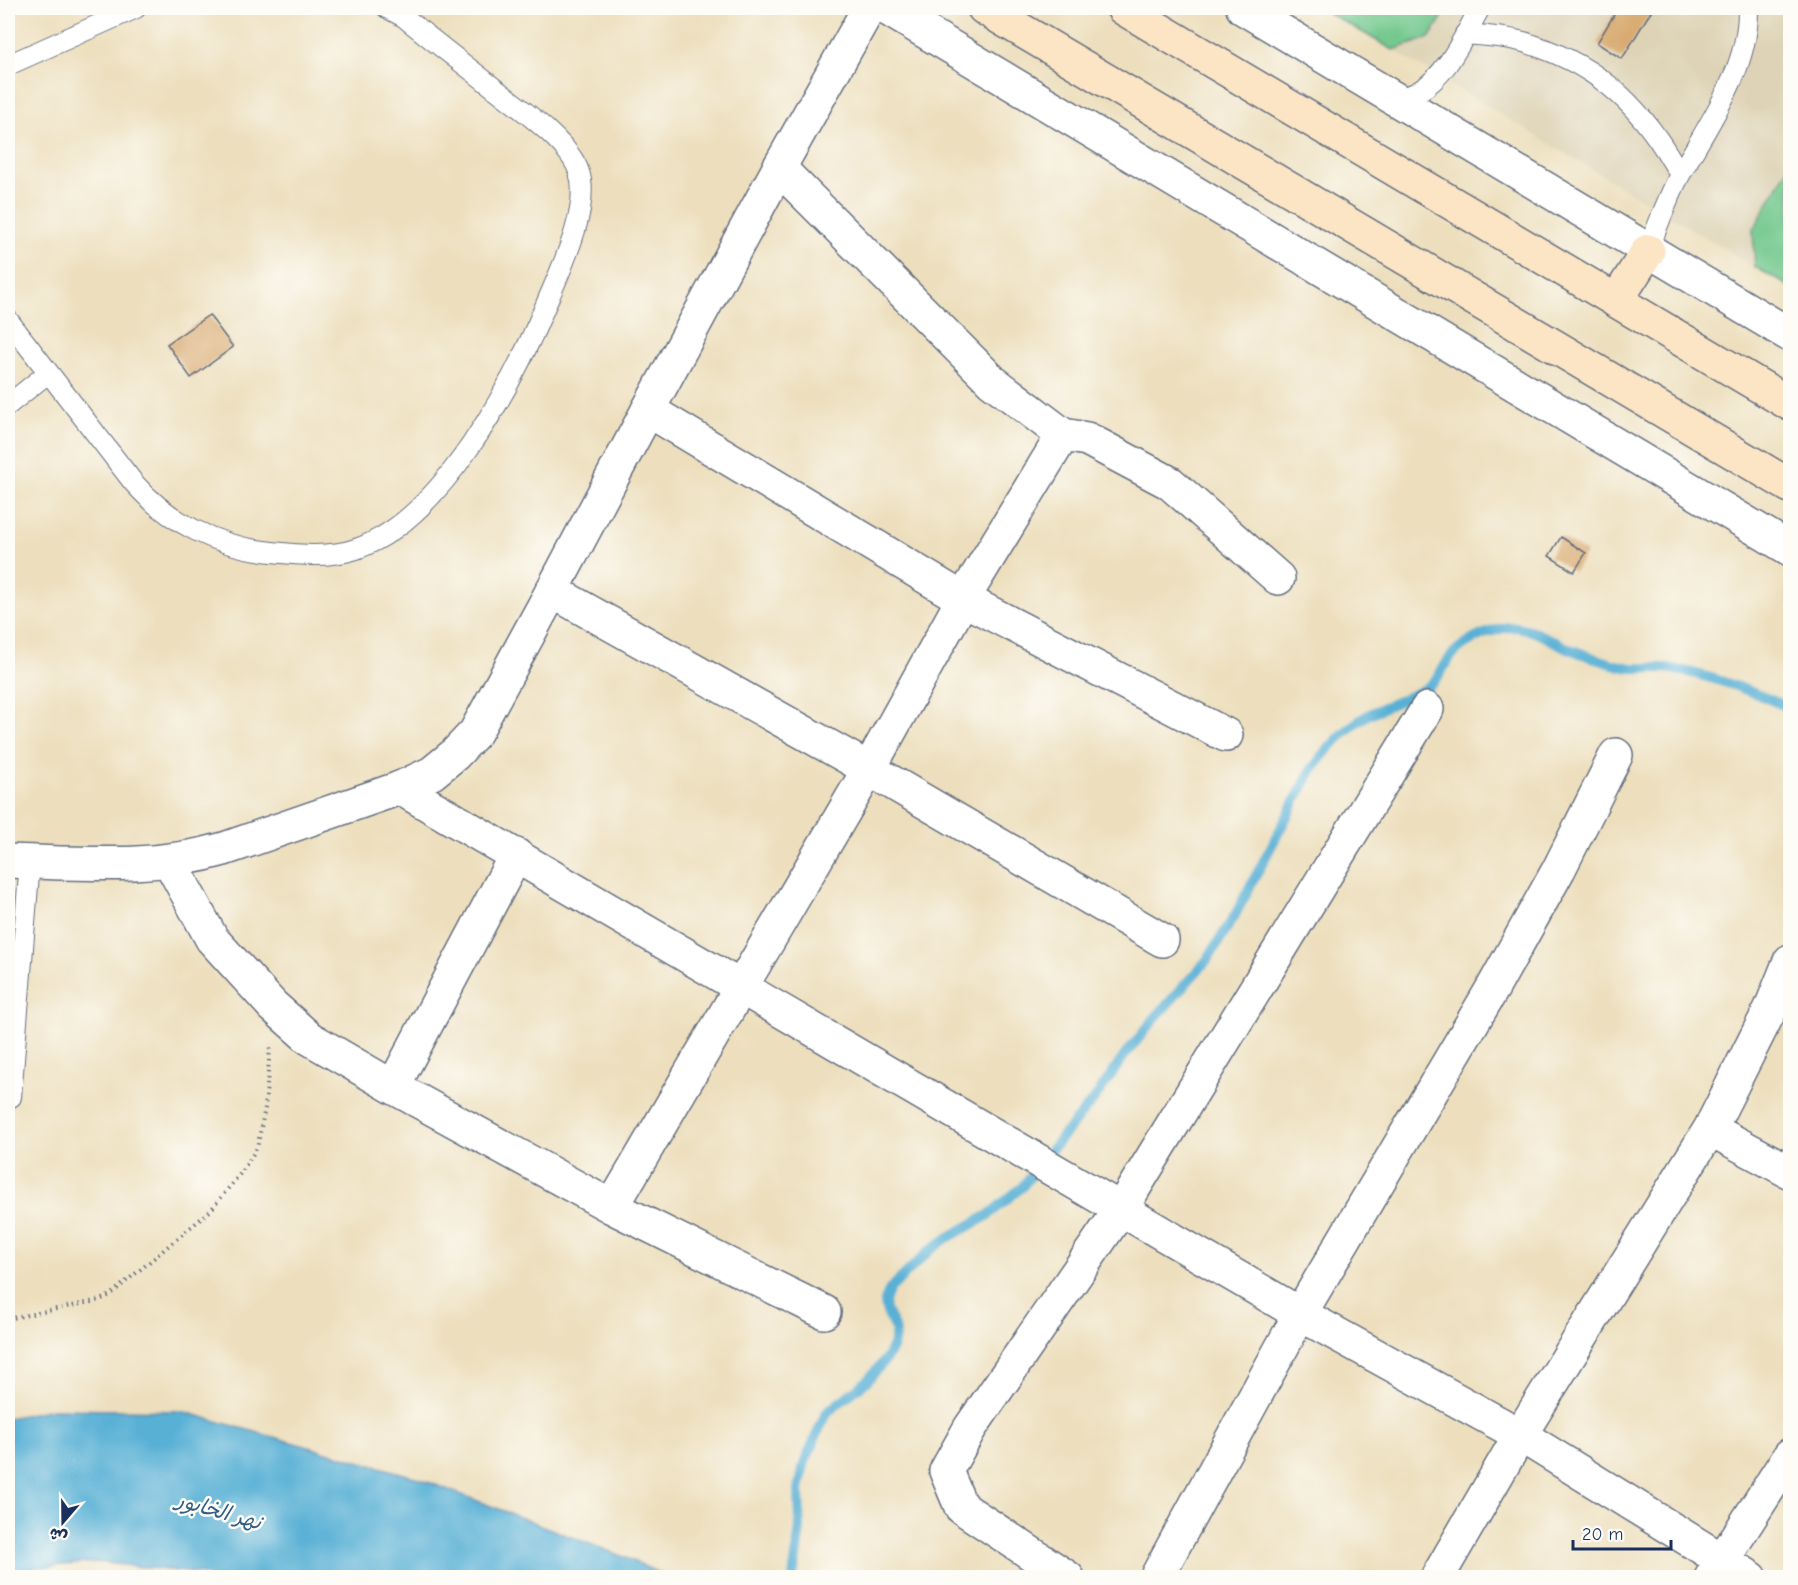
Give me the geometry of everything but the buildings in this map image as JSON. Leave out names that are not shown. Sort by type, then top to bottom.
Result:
[{"type":"main road","points":[[984,8],[1791,486]]},
{"type":"main road","points":[[1123,8],[1791,404]]},
{"type":"main road","points":[[1617,302],[1648,250]]},
{"type":"street","points":[[19,861],[137,864],[170,862],[197,857],[400,788],[432,773],[454,755],[475,733],[779,168],[869,8]]},
{"type":"street","points":[[886,8],[1791,549]]},
{"type":"street","points":[[1244,8],[1791,335]]},
{"type":"street","points":[[779,168],[992,381],[1063,435],[1087,439],[1170,483],[1278,579]]},
{"type":"street","points":[[648,410],[963,598],[1226,735]]},
{"type":"street","points":[[612,1207],[868,769],[963,598],[1063,435]]},
{"type":"street","points":[[552,591],[868,769],[1162,940]]},
{"type":"street","points":[[1068,1578],[962,1507],[946,1471],[970,1428],[1121,1209],[1427,709]]},
{"type":"street","points":[[1156,1578],[1300,1314],[1494,986],[1559,868],[1616,755]]},
{"type":"street","points":[[400,788],[1300,1314],[1520,1435],[1716,1569],[1751,1578]]},
{"type":"street","points":[[393,1087],[516,855]]},
{"type":"street","points":[[170,862],[212,939],[283,1016],[309,1038],[393,1087],[612,1207],[824,1312]]},
{"type":"street","points":[[1437,1578],[1520,1435],[1710,1129],[1771,1008],[1791,961]]},
{"type":"street","points":[[1710,1129],[1791,1172]]},
{"type":"street","points":[[1716,1569],[1791,1455]]},
{"type":"lane","points":[[8,65],[136,8]]},
{"type":"lane","points":[[8,320],[145,496],[184,525],[231,545],[296,555],[325,555],[353,550],[373,543],[400,525],[452,472],[504,392],[538,326],[566,257],[581,208],[582,189],[579,171],[569,154],[540,124],[404,17],[387,8]]},
{"type":"lane","points":[[1397,99],[1419,92],[1435,79],[1448,62],[1480,8]]},
{"type":"lane","points":[[1648,250],[1668,199],[1727,93],[1742,58],[1749,27],[1748,8]]},
{"type":"lane","points":[[1465,34],[1499,37],[1532,44],[1593,73],[1620,94],[1644,118],[1664,145],[1680,175]]},
{"type":"lane","points":[[8,405],[48,373]]},
{"type":"lane","points":[[11,1097],[19,861]]},
{"type":"path","points":[[8,1319],[100,1300],[110,1295],[210,1211],[234,1182],[257,1148],[265,1108],[271,1039],[283,1016]]},
{"type":"shaded area","points":[[1448,8],[1790,8],[1790,164],[1753,231],[1755,267],[1393,50],[1429,38]]},
{"type":"green space","points":[[1320,8],[1448,8],[1429,38],[1393,50]]},
{"type":"green space","points":[[1790,164],[1790,287],[1755,267],[1753,231]]},
{"type":"water","name":"نهر الخابور","points":[[52,1409],[181,1411],[415,1477],[624,1557],[667,1577],[211,1578],[203,1574],[97,1562],[31,1568],[14,1577],[8,1577],[8,1418]]},
{"type":"waterway","points":[[793,1578],[800,1528],[799,1490],[804,1464],[826,1413],[867,1381],[886,1359],[893,1346],[896,1332],[886,1310],[885,1301],[890,1289],[930,1250],[987,1216],[1022,1187],[1095,1098],[1125,1055],[1207,960],[1235,915],[1312,769],[1344,733],[1368,715],[1431,685],[1450,657],[1473,639],[1489,632],[1512,627],[1527,629],[1611,664],[1632,668],[1668,668],[1688,672],[1733,685],[1790,708]]}]
